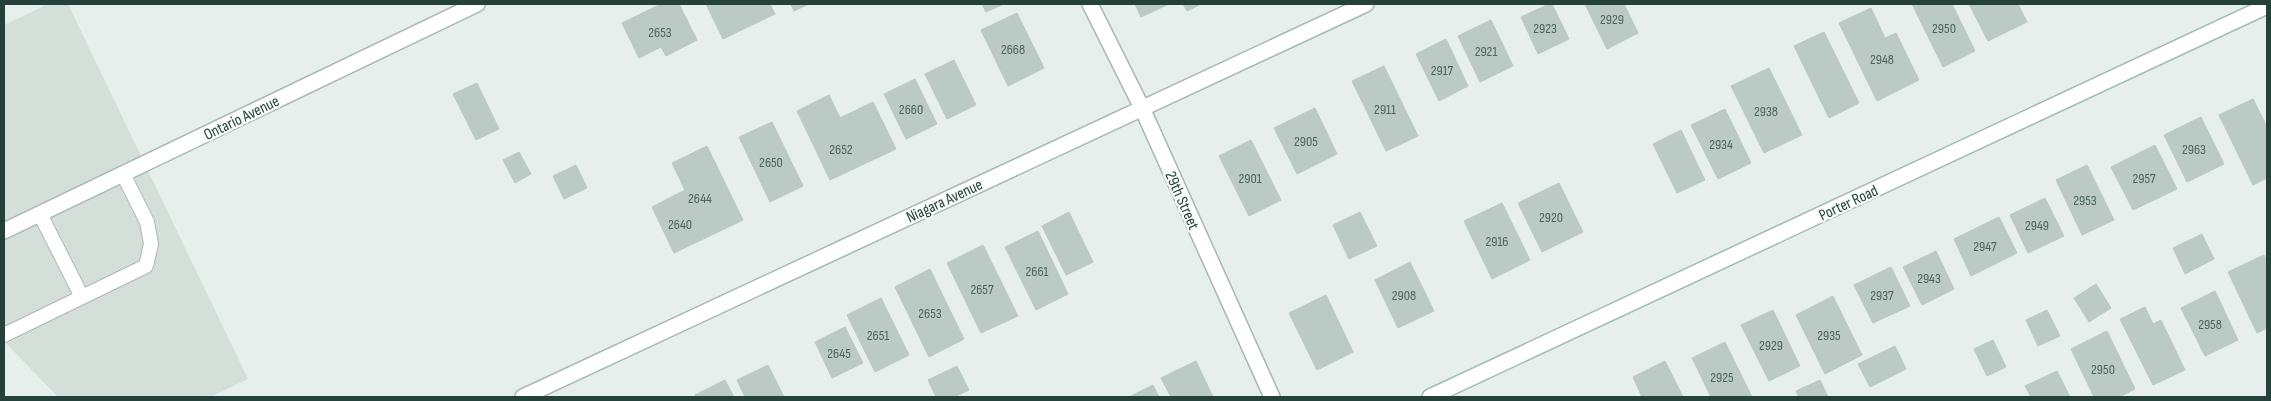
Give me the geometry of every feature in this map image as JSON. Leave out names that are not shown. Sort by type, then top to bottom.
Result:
[{"type":"street","name":"Ontario Avenue","points":[[4,231],[477,4]]},
{"type":"street","name":"29th Street","points":[[1090,4],[1142,108],[1272,397]]},
{"type":"street","name":"Niagara Avenue","points":[[523,397],[1366,4]]},
{"type":"street","name":"Porter Road","points":[[1430,397],[2267,6]]},
{"type":"lane","points":[[4,335],[146,266],[151,244],[147,222],[123,174]]},
{"type":"lane","points":[[40,214],[82,297]]},
{"type":"shaded area","points":[[48,4],[68,4],[248,379],[210,397],[58,397],[4,341],[4,25]]},
{"type":"building","points":[[661,4],[679,4],[697,40],[666,56],[661,47],[639,58],[622,23]]},
{"type":"building","points":[[706,4],[770,4],[775,14],[723,39]]},
{"type":"building","points":[[791,4],[809,4],[794,11]]},
{"type":"building","points":[[982,4],[1004,4],[986,12]]},
{"type":"building","points":[[1135,4],[1169,4],[1141,17]]},
{"type":"building","points":[[1183,4],[1201,4],[1187,11]]},
{"type":"building","points":[[1552,4],[1569,39],[1538,54],[1521,17]]},
{"type":"building","points":[[1585,4],[1624,4],[1638,33],[1607,49]]},
{"type":"building","points":[[1912,4],[1952,4],[1975,51],[1943,67]]},
{"type":"building","points":[[1969,4],[2018,4],[2027,22],[1988,41]]},
{"type":"building","points":[[1871,8],[1885,38],[1896,33],[1919,80],[1877,101],[1839,23]]},
{"type":"building","points":[[1017,13],[1044,68],[1008,86],[981,30]]},
{"type":"building","points":[[1491,20],[1513,66],[1480,82],[1458,36]]},
{"type":"building","points":[[1824,32],[1859,103],[1829,118],[1794,46]]},
{"type":"building","points":[[1446,39],[1468,86],[1439,101],[1416,54]]},
{"type":"building","points":[[954,60],[976,105],[947,119],[925,74]]},
{"type":"building","points":[[1384,66],[1418,136],[1386,151],[1352,81]]},
{"type":"building","points":[[1769,68],[1802,135],[1764,153],[1731,86]]},
{"type":"building","points":[[915,79],[937,124],[906,139],[884,94]]},
{"type":"building","points":[[477,83],[499,129],[476,140],[453,94]]},
{"type":"building","points":[[829,95],[840,118],[873,102],[896,149],[830,180],[797,111]]},
{"type":"building","points":[[2253,99],[2267,127],[2267,178],[2253,185],[2219,115]]},
{"type":"building","points":[[1315,108],[1337,154],[1297,174],[1274,128]]},
{"type":"building","points":[[1725,109],[1751,163],[1718,179],[1691,125]]},
{"type":"building","points":[[2201,117],[2224,164],[2187,182],[2164,135]]},
{"type":"building","points":[[772,122],[803,186],[770,202],[739,137]]},
{"type":"building","points":[[1681,130],[1705,180],[1677,193],[1653,144]]},
{"type":"building","points":[[1251,140],[1281,200],[1249,216],[1219,156]]},
{"type":"building","points":[[2155,145],[2177,189],[2133,210],[2111,167]]},
{"type":"building","points":[[707,146],[743,220],[674,253],[652,207],[685,190],[672,163]]},
{"type":"building","points":[[519,152],[531,174],[515,183],[503,160]]},
{"type":"building","points":[[576,165],[587,188],[564,199],[553,176]]},
{"type":"building","points":[[2087,165],[2114,220],[2082,235],[2056,180]]},
{"type":"building","points":[[1559,183],[1583,232],[1542,252],[1518,203]]},
{"type":"building","points":[[2045,198],[2064,236],[2028,253],[2010,215]]},
{"type":"building","points":[[1502,203],[1530,260],[1492,279],[1464,221]]},
{"type":"building","points":[[1069,212],[1093,262],[1066,275],[1042,226]]},
{"type":"building","points":[[1360,212],[1377,246],[1349,259],[1333,225]]},
{"type":"building","points":[[1999,217],[2017,253],[1971,276],[1954,239]]},
{"type":"building","points":[[1038,231],[1068,294],[1036,310],[1005,247]]},
{"type":"building","points":[[2202,234],[2214,259],[2185,274],[2173,248]]},
{"type":"building","points":[[983,245],[1018,316],[981,333],[947,263]]},
{"type":"building","points":[[1936,251],[1954,289],[1922,305],[1903,267]]},
{"type":"building","points":[[2264,255],[2267,262],[2267,328],[2257,333],[2228,272]]},
{"type":"building","points":[[1410,262],[1434,311],[1398,328],[1375,280]]},
{"type":"building","points":[[1891,267],[1910,306],[1873,323],[1854,285]]},
{"type":"building","points":[[930,269],[964,339],[929,357],[895,287]]},
{"type":"building","points":[[2096,284],[2111,308],[2089,322],[2074,298]]},
{"type":"building","points":[[2215,291],[2238,340],[2205,356],[2181,308]]},
{"type":"building","points":[[1326,295],[1353,352],[1317,370],[1289,313]]},
{"type":"building","points":[[1833,296],[1862,355],[1825,374],[1796,315]]},
{"type":"building","points":[[881,298],[909,355],[875,372],[847,315]]},
{"type":"building","points":[[2145,307],[2153,324],[2161,320],[2185,370],[2153,385],[2120,319]]},
{"type":"building","points":[[1773,310],[1800,366],[1769,381],[1741,325]]},
{"type":"building","points":[[2047,310],[2060,336],[2038,346],[2026,320]]},
{"type":"building","points":[[845,327],[863,363],[832,378],[815,342]]},
{"type":"building","points":[[2107,331],[2135,389],[2119,397],[2094,397],[2071,349]]},
{"type":"building","points":[[1993,340],[2006,367],[1987,376],[1974,349]]},
{"type":"building","points":[[1725,342],[1752,397],[1711,397],[1692,358]]},
{"type":"building","points":[[1895,346],[1906,369],[1870,387],[1858,364]]},
{"type":"building","points":[[1196,361],[1213,397],[1171,397],[1161,378]]},
{"type":"building","points":[[1665,361],[1683,397],[1642,397],[1633,377]]},
{"type":"building","points":[[768,365],[784,397],[745,397],[737,380]]},
{"type":"building","points":[[957,366],[969,390],[954,397],[936,397],[928,380]]},
{"type":"building","points":[[2057,371],[2070,397],[2031,397],[2025,386]]},
{"type":"building","points":[[725,380],[734,397],[696,397],[695,395]]},
{"type":"building","points":[[1820,380],[1828,397],[1799,397],[1796,391]]},
{"type":"building","points":[[1153,385],[1159,397],[1129,397]]}]
